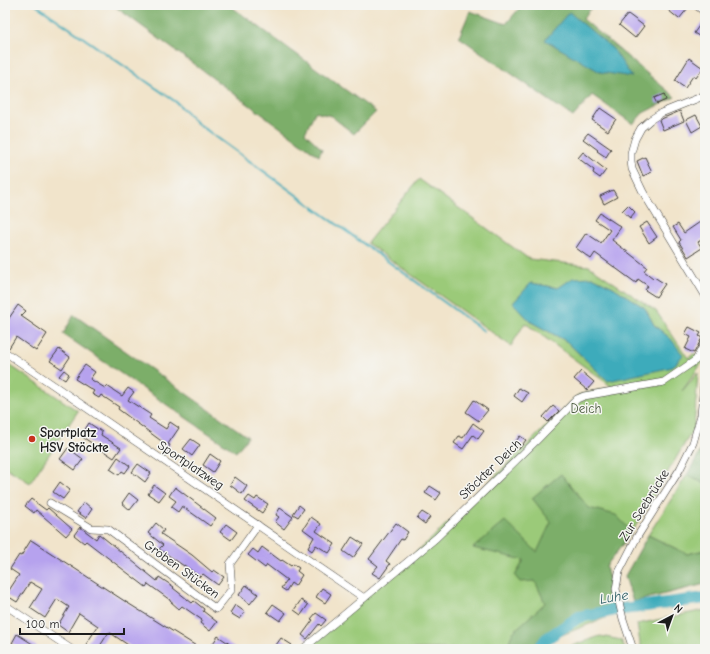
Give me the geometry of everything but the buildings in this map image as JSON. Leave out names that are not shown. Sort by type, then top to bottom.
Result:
[{"type":"street","points":[[696,5],[705,12]]},
{"type":"street","points":[[705,94],[661,113],[650,120],[641,128],[634,139],[631,153],[632,169],[643,192],[705,296]]},
{"type":"street","name":"Stöckter Deich","points":[[303,649],[436,538],[577,399],[584,396],[664,382],[696,360],[705,342]]},
{"type":"street","name":"Sportplatzweg","points":[[5,352],[364,598]]},
{"type":"street","name":"Zur Seebrücke","points":[[633,649],[623,619],[616,589],[617,580],[622,563],[636,538],[680,469],[693,443],[701,415],[705,374]]},
{"type":"street","name":"Groben Stücken","points":[[50,503],[91,528],[108,529],[216,609],[232,589],[230,564],[258,525]]},
{"type":"street","points":[[5,605],[71,649]]},
{"type":"green space","points":[[113,5],[229,5],[376,112],[354,134],[331,116],[315,112],[305,133],[322,149],[319,156]]},
{"type":"green space","points":[[522,5],[593,5],[583,19],[675,97],[643,113],[633,124],[592,95],[573,117],[459,37],[470,11],[506,24]]},
{"type":"green space","name":"Deich","points":[[419,179],[529,259],[589,266],[656,311],[688,358],[694,354],[700,356],[704,360],[682,391],[698,373],[694,428],[632,532],[606,566],[616,610],[615,614],[544,642],[542,649],[300,649],[429,541],[578,395],[612,387],[525,323],[511,346],[367,243]],"holes":[[[592,277],[613,287],[645,308],[654,325],[671,339],[608,381],[566,341],[531,322],[531,283],[558,288]]]},
{"type":"green space","points":[[74,315],[248,437],[236,452],[63,334]]},
{"type":"green space","name":"Sportplatz HSV Stöckte","points":[[5,362],[78,411],[30,483],[5,467]]},
{"type":"green space","points":[[705,443],[705,484],[687,475]]},
{"type":"green space","points":[[561,474],[589,508],[616,515],[632,532],[606,566],[616,610],[597,617],[556,627],[540,638],[533,649],[506,649],[513,632],[545,603],[535,581],[520,582],[515,576],[524,560],[473,548],[505,521],[537,552],[551,522],[532,498]]},
{"type":"green space","points":[[687,475],[705,484],[705,550],[687,554],[648,535]]},
{"type":"green space","points":[[648,535],[687,554],[705,550],[705,584],[633,602],[625,576]]},
{"type":"green space","points":[[705,610],[705,649],[642,649],[637,624]]},
{"type":"green space","points":[[600,636],[621,640],[625,649],[563,649]]},
{"type":"water","points":[[569,12],[613,49],[632,77],[600,72],[545,40]]},
{"type":"water","points":[[592,277],[613,287],[645,308],[654,325],[671,339],[683,355],[673,367],[608,381],[566,341],[531,322],[513,303],[531,283],[558,288],[573,278]]},
{"type":"waterway","points":[[36,5],[176,102],[197,123],[484,331]]},
{"type":"waterway","name":"Luhe","points":[[539,649],[546,639],[579,617],[615,610],[705,598]]},
{"type":"place","name":"Sportplatz HSV Stöckte","points":[[32,439]]}]
